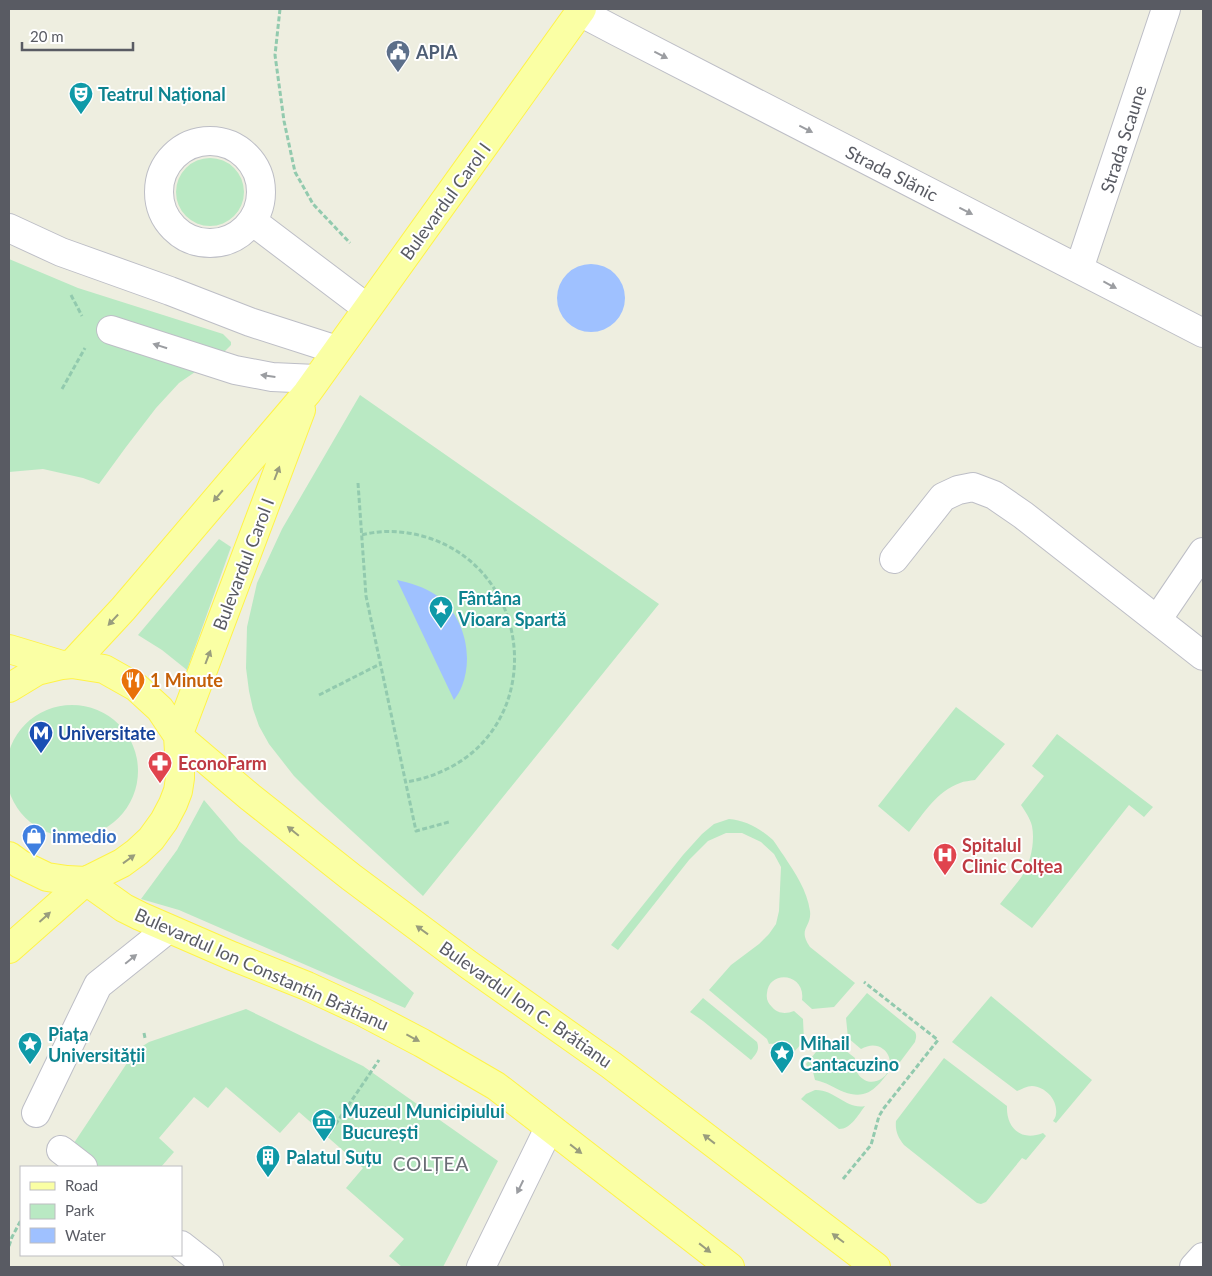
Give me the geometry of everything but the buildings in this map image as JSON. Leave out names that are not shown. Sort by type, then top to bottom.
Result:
[{"type":"main road","name":"Bulevardul Carol I","points":[[67,665],[148,580],[312,386],[581,10]]},
{"type":"main road","name":"Bulevardul Carol I","points":[[178,736],[312,386]]},
{"type":"main road","points":[[9,649],[67,665],[104,669],[136,687],[160,709],[178,736],[180,778],[175,798],[164,821],[151,839],[122,864],[86,881],[9,949]]},
{"type":"main road","points":[[9,688],[37,672],[67,665]]},
{"type":"main road","name":"Bulevardul Ion C. Brătianu","points":[[178,736],[351,878],[469,965],[619,1070],[876,1267]]},
{"type":"main road","points":[[9,856],[20,864],[47,877],[86,881]]},
{"type":"main road","name":"Bulevardul Ion Constantin Brătianu","points":[[86,881],[124,908],[363,1012],[422,1043],[496,1086],[730,1267]]},
{"type":"street","name":"Strada Scaune","points":[[1080,269],[1166,9]]},
{"type":"street","name":"Strada Slănic","points":[[581,10],[618,32],[1203,333]]},
{"type":"street","points":[[252,221],[367,308]]},
{"type":"street","points":[[9,228],[61,252],[250,322],[337,350]]},
{"type":"street","points":[[111,330],[235,370],[312,386]]},
{"type":"street","points":[[894,559],[943,497],[958,490],[973,487],[994,495],[1022,515],[1203,656]]},
{"type":"street","points":[[1157,620],[1203,552]]},
{"type":"street","points":[[36,1113],[98,985],[168,928]]},
{"type":"street","points":[[481,1267],[549,1128]]},
{"type":"street","points":[[61,1150],[82,1166]]},
{"type":"street","points":[[182,1246],[209,1267]]},
{"type":"street","points":[[1194,1267],[1203,1257]]},
{"type":"path","points":[[280,9],[275,55],[284,121],[295,172],[313,204],[350,243]]},
{"type":"path","points":[[62,389],[87,345]]},
{"type":"path","points":[[358,483],[366,596],[416,831],[449,822]]},
{"type":"path","points":[[362,535],[381,532],[415,534],[446,545],[465,557],[482,572],[501,599],[514,641],[515,663],[512,686],[505,707],[488,736],[455,765],[424,778],[406,782]]},
{"type":"path","points":[[319,694],[380,664]]},
{"type":"path","points":[[843,1179],[871,1146],[884,1108],[938,1040],[864,982]]},
{"type":"path","points":[[144,1033],[146,1038]]},
{"type":"path","points":[[327,1137],[379,1060]]},
{"type":"path","points":[[9,1246],[20,1222]]},
{"type":"green space","points":[[217,158],[229,164],[238,173],[244,185],[242,205],[234,216],[217,226],[203,226],[186,216],[178,205],[176,185],[186,168],[197,160]]},
{"type":"green space","points":[[9,259],[78,288],[223,334],[231,342],[231,345],[224,352],[179,383],[156,408],[99,484],[83,478],[43,469],[9,472]]},
{"type":"green space","points":[[360,395],[659,604],[423,896],[318,800],[294,776],[269,744],[259,726],[253,709],[246,668],[247,627],[257,583],[282,529]]},
{"type":"green space","points":[[219,539],[231,547],[187,670],[162,650],[138,635]]},
{"type":"green space","points":[[72,705],[85,706],[97,710],[119,724],[133,746],[137,758],[137,784],[133,796],[119,818],[97,832],[85,836],[72,837],[59,836],[47,832],[25,818],[11,796],[7,784],[6,771],[7,758],[11,746],[25,724],[47,710],[59,706]]},
{"type":"green space","points":[[956,707],[1005,744],[975,780],[963,782],[944,791],[937,797],[909,832],[878,806]]},
{"type":"green space","points":[[1057,734],[1153,807],[1144,817],[1129,805],[1032,928],[1000,904],[1020,879],[1028,865],[1032,852],[1033,832],[1030,820],[1021,805],[1044,776],[1032,766]]},
{"type":"green space","points":[[204,800],[239,841],[414,993],[405,1008],[179,910],[141,899],[177,850]]},
{"type":"green space","points":[[729,819],[741,821],[752,826],[773,840],[796,875],[806,896],[810,917],[805,932],[806,941],[810,947],[855,983],[834,1007],[812,1009],[802,1000],[802,991],[799,984],[793,980],[787,977],[780,978],[774,980],[769,985],[767,997],[772,1007],[782,1013],[794,1011],[803,1019],[804,1041],[792,1054],[779,1045],[769,1044],[767,1039],[709,990],[731,965],[759,944],[776,924],[779,911],[781,867],[774,854],[761,842],[742,833],[726,833],[708,841],[689,860],[618,950],[611,945],[702,834],[714,824]]},
{"type":"green space","points":[[867,993],[915,1032],[916,1037],[915,1042],[897,1066],[894,1065],[879,1084],[874,1089],[861,1095],[844,1092],[815,1080],[813,1072],[806,1064],[816,1052],[841,1047],[855,1058],[858,1074],[865,1080],[875,1081],[885,1076],[890,1064],[886,1052],[880,1047],[875,1046],[861,1049],[848,1038],[846,1018]]},
{"type":"green space","points":[[991,996],[1092,1080],[1056,1123],[1053,1121],[1056,1115],[1055,1104],[1050,1095],[1042,1089],[1032,1086],[1017,1091],[952,1042]]},
{"type":"green space","points":[[703,998],[757,1042],[758,1050],[751,1060],[690,1012]]},
{"type":"green space","points":[[246,1009],[363,1066],[498,1161],[443,1267],[402,1267],[389,1256],[404,1239],[346,1188],[363,1168],[299,1112],[280,1133],[226,1087],[208,1108],[194,1097],[159,1138],[174,1152],[162,1166],[98,1166],[72,1146],[135,1051],[149,1042]]},
{"type":"green space","points":[[944,1058],[1007,1106],[1009,1121],[1016,1131],[1028,1136],[1043,1133],[1046,1136],[1026,1160],[1022,1158],[986,1202],[981,1204],[977,1203],[904,1145],[897,1131],[896,1121]]},
{"type":"green space","points":[[815,1090],[828,1093],[852,1105],[865,1106],[851,1124],[839,1129],[801,1099],[806,1094]]},
{"type":"water","points":[[598,264],[610,270],[619,279],[625,291],[623,311],[615,322],[598,332],[584,332],[567,322],[559,311],[557,291],[567,274],[578,266]]},
{"type":"water","points":[[397,580],[417,586],[436,595],[446,603],[460,624],[464,636],[467,662],[462,686],[454,700]]},
{"type":"place","name":"APIA","points":[[398,73]]},
{"type":"place","name":"Teatrul Național","points":[[81,115]]},
{"type":"place","name":"Fântâna Vioara Spartă","points":[[441,629]]},
{"type":"place","name":"1 Minute","points":[[133,701]]},
{"type":"place","name":"Universitate","points":[[41,754]]},
{"type":"place","name":"EconoFarm","points":[[160,784]]},
{"type":"place","name":"inmedio","points":[[34,857]]},
{"type":"place","name":"Spitalul Clinic Colțea","points":[[945,876]]},
{"type":"place","name":"Piața Universității","points":[[30,1065]]},
{"type":"place","name":"Mihail Cantacuzino","points":[[782,1074]]},
{"type":"place","name":"Muzeul Municipiului București","points":[[324,1142]]},
{"type":"place","name":"Palatul Suțu","points":[[268,1178]]},
{"type":"district","name":"COLȚEA","points":[[431,1163]]}]
